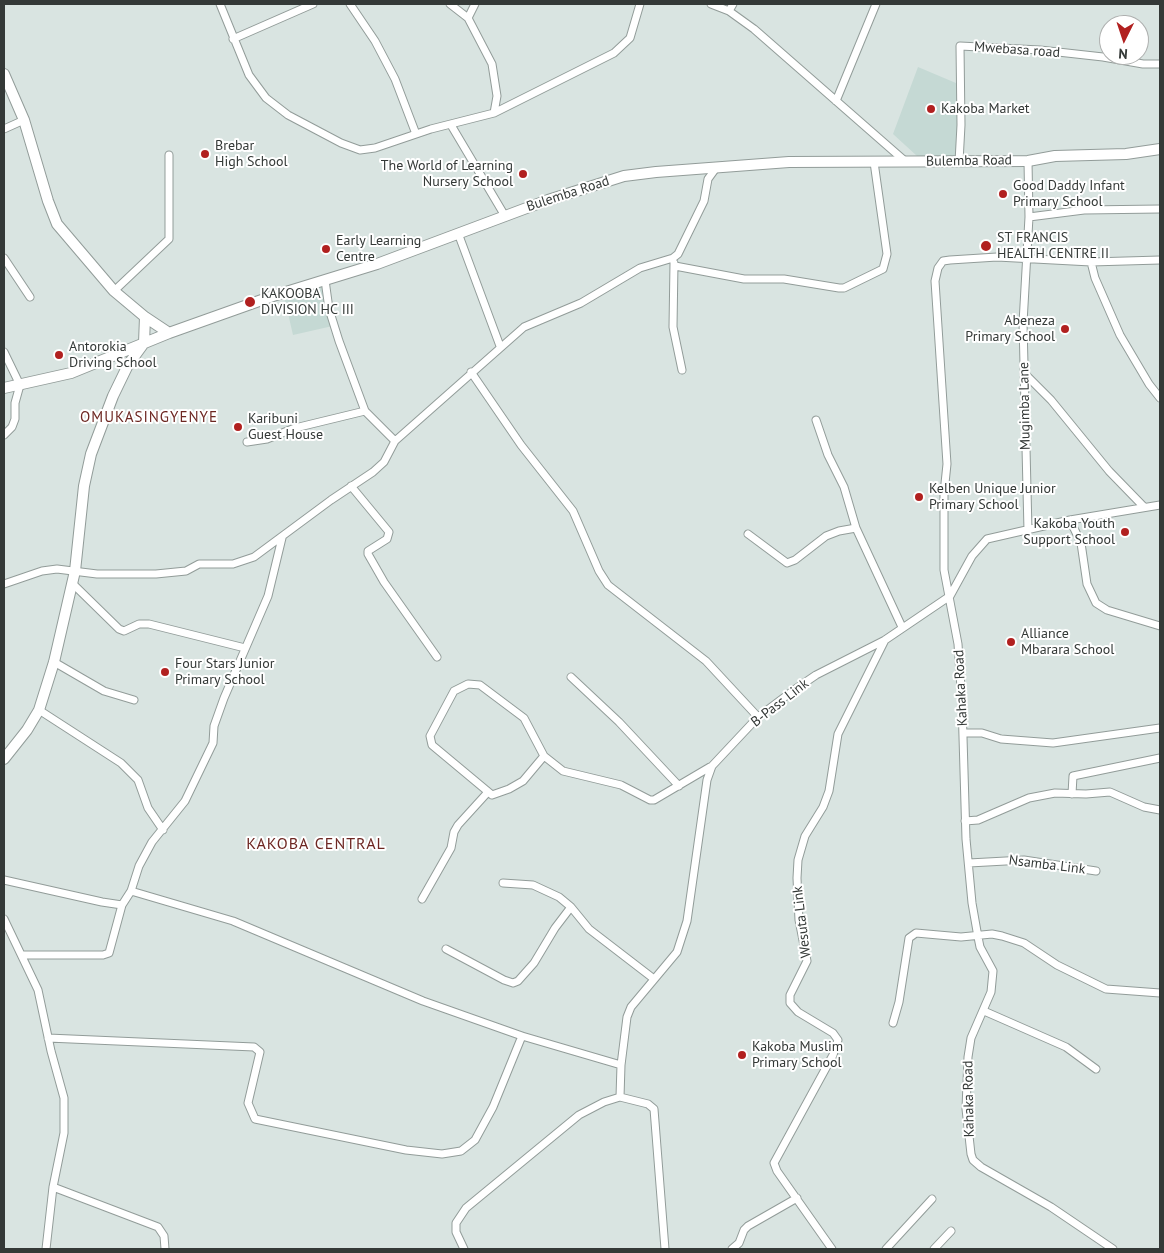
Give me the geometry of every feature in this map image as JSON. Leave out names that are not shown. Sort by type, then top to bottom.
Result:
[{"type":"main road","points":[[4,74],[24,120],[48,201],[57,224],[114,291],[145,317],[169,332]]},
{"type":"main road","name":"Bulemba Road","points":[[4,388],[71,373],[169,332],[377,264],[548,200],[624,176],[789,162],[1028,161],[1055,156],[1126,154],[1160,149]]},
{"type":"main road","points":[[4,759],[27,730],[39,710],[54,662],[75,571],[84,486],[92,454],[117,389],[128,366],[144,343],[145,317]]},
{"type":"street","points":[[220,4],[248,76],[266,98],[288,115],[341,143],[354,149],[366,150],[494,112],[614,53],[626,44],[630,38],[640,4]]},
{"type":"street","points":[[233,39],[313,4]]},
{"type":"street","points":[[350,4],[375,41],[395,79],[416,134]]},
{"type":"street","points":[[450,4],[468,18],[492,64],[497,96],[494,112]]},
{"type":"street","points":[[468,18],[475,4]]},
{"type":"street","points":[[711,4],[729,11],[754,29],[906,162]]},
{"type":"street","points":[[729,11],[733,4]]},
{"type":"street","points":[[836,100],[876,4]]},
{"type":"street","name":"Mwebasa road","points":[[959,162],[961,125],[960,46],[1040,50],[1103,57],[1143,64],[1160,64]]},
{"type":"street","points":[[4,128],[24,120]]},
{"type":"street","points":[[451,125],[505,216]]},
{"type":"street","points":[[114,291],[127,276],[169,239],[169,155]]},
{"type":"street","name":"Mugimba Lane","points":[[1028,161],[1029,217],[1026,259],[1024,373],[1028,531]]},
{"type":"street","points":[[675,266],[744,280],[784,278],[839,288],[844,288],[883,269],[887,254],[874,162]]},
{"type":"street","points":[[4,584],[42,571],[156,574],[186,571],[198,564],[233,564],[254,557],[373,472],[384,462],[395,441],[500,346],[537,320],[581,302],[640,268],[673,258],[678,254],[701,208],[708,179],[716,168]]},
{"type":"street","points":[[1029,217],[1084,210],[1160,209]]},
{"type":"street","points":[[458,233],[500,346]]},
{"type":"street","name":"Kahaka Road","points":[[1113,1249],[1051,1208],[981,1168],[973,1160],[966,1109],[967,1070],[972,1038],[991,992],[993,970],[980,947],[978,937],[965,821],[958,644],[944,570],[944,493],[947,464],[936,274],[943,261],[997,257],[1091,262],[1160,260]]},
{"type":"street","points":[[4,258],[30,297]]},
{"type":"street","points":[[673,258],[675,266],[673,327],[682,370]]},
{"type":"street","points":[[1091,262],[1094,278],[1120,335],[1149,384],[1160,398]]},
{"type":"street","points":[[325,280],[329,309],[365,411],[395,441]]},
{"type":"street","points":[[4,352],[20,385],[15,419],[12,427],[4,436]]},
{"type":"street","points":[[471,372],[521,445],[573,511],[598,571],[608,585],[706,661],[758,717]]},
{"type":"street","points":[[1024,373],[1051,400],[1109,471],[1144,507]]},
{"type":"street","points":[[247,442],[267,439],[301,426],[365,411]]},
{"type":"street","points":[[816,420],[828,455],[844,487],[856,528],[902,627]]},
{"type":"street","points":[[351,486],[389,532],[387,539],[368,551],[368,554],[384,582],[437,657]]},
{"type":"street","name":"B-Pass Link","points":[[620,1098],[621,1065],[627,1017],[631,1007],[677,952],[687,921],[707,780],[712,766],[758,717],[816,675],[885,640],[950,596],[979,545],[994,536],[1028,531],[1070,520],[1160,505]]},
{"type":"street","points":[[1070,520],[1080,543],[1087,584],[1096,603],[1106,610],[1160,626]]},
{"type":"street","points":[[748,534],[782,561],[790,563],[826,536],[856,528]]},
{"type":"street","points":[[22,955],[103,955],[109,953],[122,905],[131,892],[139,866],[152,842],[185,800],[208,755],[213,743],[214,726],[268,596],[282,538]]},
{"type":"street","points":[[72,583],[119,629],[124,631],[144,623],[245,648]]},
{"type":"street","name":"Wesuta Link","points":[[832,1249],[775,1167],[775,1158],[819,1081],[838,1040],[833,1033],[798,1012],[790,1003],[790,995],[807,961],[796,894],[798,860],[805,836],[824,807],[829,791],[838,734],[885,640]]},
{"type":"street","points":[[54,662],[104,691],[134,700]]},
{"type":"street","points":[[571,677],[619,722],[679,786]]},
{"type":"street","points":[[544,756],[523,781],[498,794],[488,792],[429,740],[454,691],[460,686],[468,684],[480,685],[520,714],[530,726],[544,756],[563,772],[621,785],[650,800],[659,800],[712,766]]},
{"type":"street","points":[[39,710],[121,763],[138,780],[148,808],[163,830]]},
{"type":"street","points":[[963,733],[982,733],[1001,739],[1053,743],[1160,728]]},
{"type":"street","points":[[1072,794],[1073,776],[1160,758]]},
{"type":"street","points":[[422,899],[452,848],[454,832],[458,825],[488,792]]},
{"type":"street","points":[[965,821],[978,820],[1044,794],[1110,792],[1144,806],[1160,810]]},
{"type":"street","name":"Nsamba Link","points":[[969,863],[1024,860],[1096,871]]},
{"type":"street","points":[[4,880],[122,905]]},
{"type":"street","points":[[503,883],[544,889],[571,907],[589,929],[654,979]]},
{"type":"street","points":[[131,892],[233,921],[371,981],[522,1036],[621,1065]]},
{"type":"street","points":[[446,949],[513,983],[518,981],[534,963],[555,928],[571,907]]},
{"type":"street","points":[[4,919],[38,990],[48,1038],[64,1098],[64,1133],[53,1187],[46,1249]]},
{"type":"street","points":[[894,1023],[911,934],[978,937],[992,934],[1024,943],[1058,965],[1106,989],[1160,993]]},
{"type":"street","points":[[984,1012],[1066,1047],[1096,1069]]},
{"type":"street","points":[[48,1038],[254,1048],[260,1052],[248,1103],[255,1119],[406,1150],[442,1154],[461,1151],[475,1140],[493,1107],[522,1036]]},
{"type":"street","points":[[464,1249],[456,1232],[456,1223],[466,1208],[578,1115],[604,1102],[620,1098],[648,1104],[654,1109],[665,1249]]},
{"type":"street","points":[[53,1187],[158,1227],[162,1231],[165,1249]]},
{"type":"street","points":[[732,1249],[739,1243],[744,1230],[748,1226],[796,1198]]},
{"type":"street","points":[[886,1249],[932,1199]]},
{"type":"street","points":[[934,1249],[951,1231]]},
{"type":"shaded area","points":[[918,67],[963,86],[963,158],[917,156],[893,134]]},
{"type":"shaded area","points":[[328,281],[337,325],[293,335],[284,296]]},
{"type":"place","name":"Kakoba Market","points":[[931,109]]},
{"type":"place","name":"Brebar High School","points":[[205,154]]},
{"type":"place","name":"The World of Learning Nursery School","points":[[523,174]]},
{"type":"place","name":"Good Daddy Infant Primary School","points":[[1003,194]]},
{"type":"place","name":"ST FRANCIS HEALTH CENTRE II","points":[[986,246]]},
{"type":"place","name":"Early Learning Centre","points":[[326,249]]},
{"type":"place","name":"KAKOOBA DIVISION HC III","points":[[250,302]]},
{"type":"place","name":"Abeneza Primary School","points":[[1065,329]]},
{"type":"place","name":"Antorokia Driving School","points":[[59,355]]},
{"type":"place","name":"Karibuni Guest House","points":[[238,427]]},
{"type":"place","name":"Kelben Unique Junior Primary School","points":[[919,497]]},
{"type":"place","name":"Kakoba Youth Support School","points":[[1125,532]]},
{"type":"place","name":"Alliance Mbarara School","points":[[1011,642]]},
{"type":"place","name":"Four Stars Junior Primary School","points":[[165,672]]},
{"type":"place","name":"Kakoba Muslim Primary School","points":[[742,1055]]},
{"type":"district","name":"OMUKASINGYENYE","points":[[149,418]]},
{"type":"district","name":"KAKOBA CENTRAL","points":[[316,844]]}]
